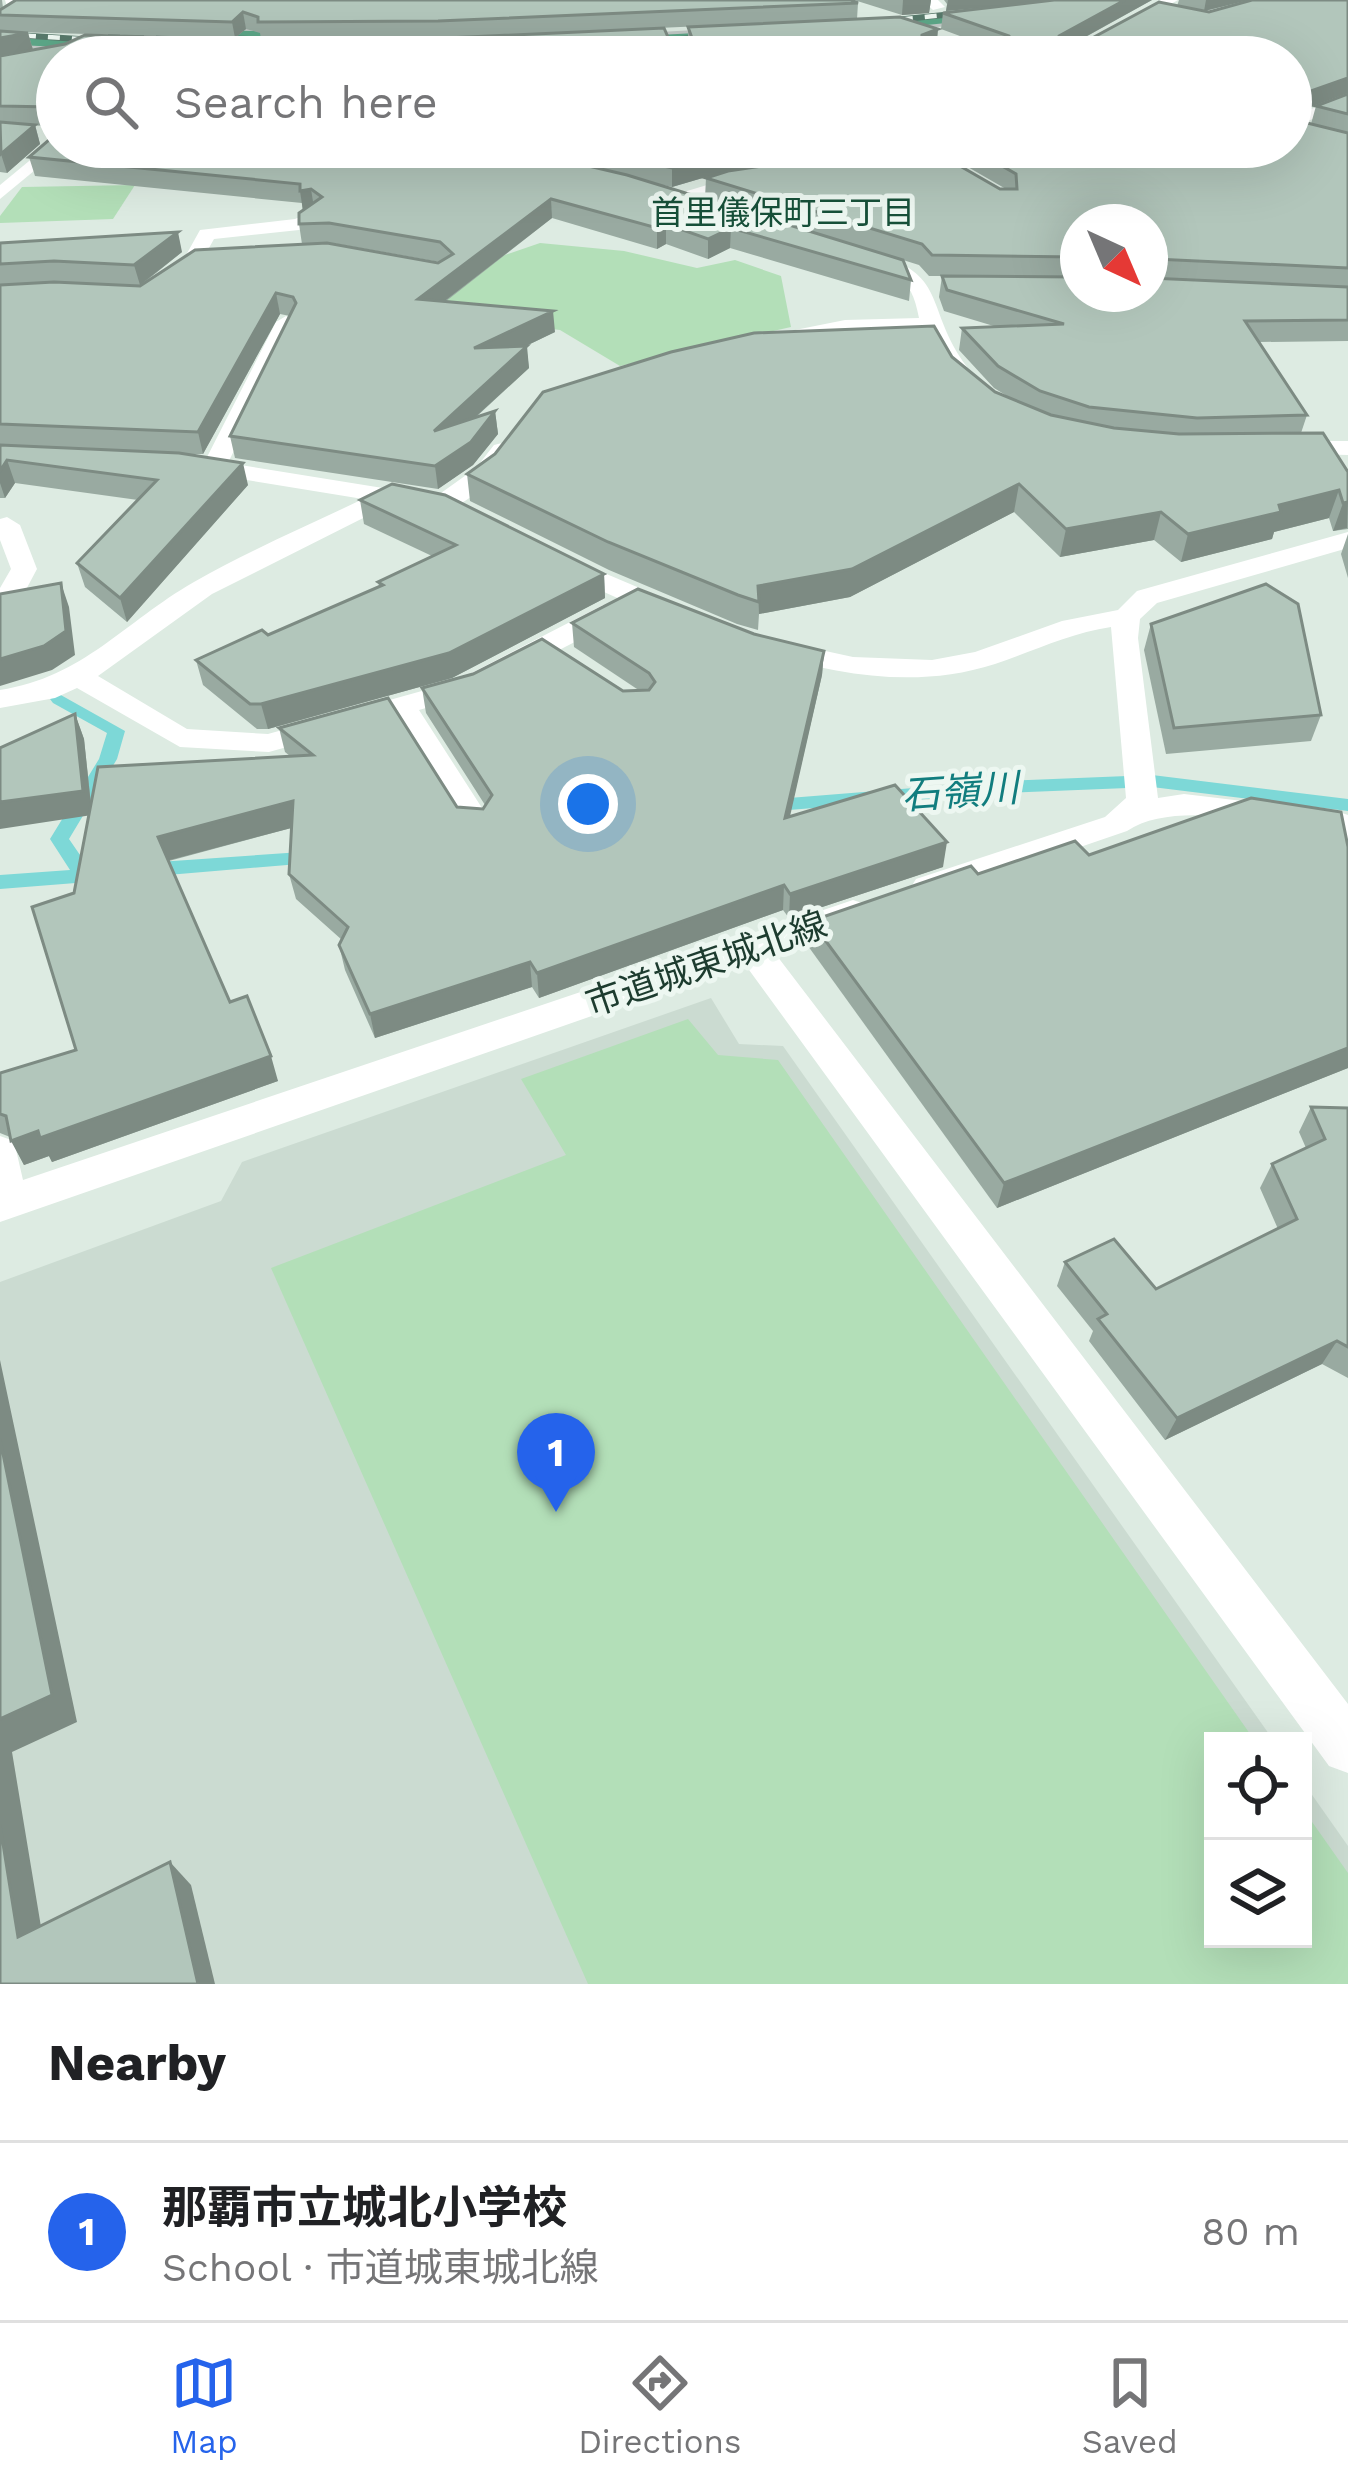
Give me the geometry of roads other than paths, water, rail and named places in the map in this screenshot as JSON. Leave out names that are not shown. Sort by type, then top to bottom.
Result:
[{"type":"main road","points":[[925,36],[857,20],[933,4],[1000,0]]},
{"type":"main road","points":[[893,25],[1013,12]]},
{"type":"main road","points":[[0,23],[112,36]]},
{"type":"main road","points":[[553,36],[737,24]]},
{"type":"main road","points":[[727,36],[762,34]]},
{"type":"main road","points":[[0,40],[36,42]]},
{"type":"street","points":[[0,23],[15,11],[12,0]]},
{"type":"street","points":[[1104,36],[1171,0]]},
{"type":"street","points":[[1153,10],[1186,17]]},
{"type":"street","points":[[1312,117],[1348,101]]},
{"type":"street","points":[[0,194],[36,154]]},
{"type":"street","points":[[716,212],[663,195],[771,174]]},
{"type":"street","points":[[146,296],[193,260],[207,234],[299,224],[312,218]]},
{"type":"street","points":[[842,250],[893,264],[932,285],[929,324],[950,361],[977,386]]},
{"type":"street","points":[[193,260],[216,259]]},
{"type":"street","points":[[214,467],[286,322]]},
{"type":"street","points":[[746,347],[844,326],[929,324]]},
{"type":"street","points":[[169,462],[389,496],[421,496],[453,508],[511,439]]},
{"type":"street","points":[[1258,448],[1348,448]]},
{"type":"street","points":[[0,698],[45,692],[79,677],[202,588],[389,496]]},
{"type":"street","points":[[0,596],[11,593],[24,569],[8,525]]},
{"type":"street","points":[[742,637],[837,663],[894,672],[939,669],[981,659],[1088,619],[1126,617],[1147,597],[1168,589],[1348,540]]},
{"type":"street","points":[[528,546],[635,599],[703,624]]},
{"type":"street","points":[[79,677],[180,738],[268,743],[464,688],[635,599]]},
{"type":"street","points":[[1126,617],[1138,805]]},
{"type":"street","points":[[545,646],[582,670]]},
{"type":"street","points":[[401,705],[476,823]]},
{"type":"street","name":"市道城東城北線","points":[[3,1204],[1116,824],[1138,805],[1184,804],[1342,824],[1348,831]]},
{"type":"street","points":[[752,948],[1348,1747]]},
{"type":"street","points":[[0,1152],[3,1204]]},
{"type":"waterway","points":[[59,699],[116,731],[108,759],[59,839],[84,875]]},
{"type":"waterway","name":"石嶺川","points":[[764,806],[1001,787],[1152,781],[1348,805]]},
{"type":"waterway","name":"石嶺川","points":[[144,870],[316,857]]},
{"type":"waterway","name":"石嶺川","points":[[0,882],[101,874]]},
{"type":"railway","points":[[877,22],[972,12]]},
{"type":"railway","points":[[0,34],[36,36]]},
{"type":"railway","points":[[96,34],[156,36]]},
{"type":"place","name":"那覇市立城北小学校","points":[[556,1512]]},
{"type":"district","name":"首里儀保町三丁目","points":[[783,212]]}]
